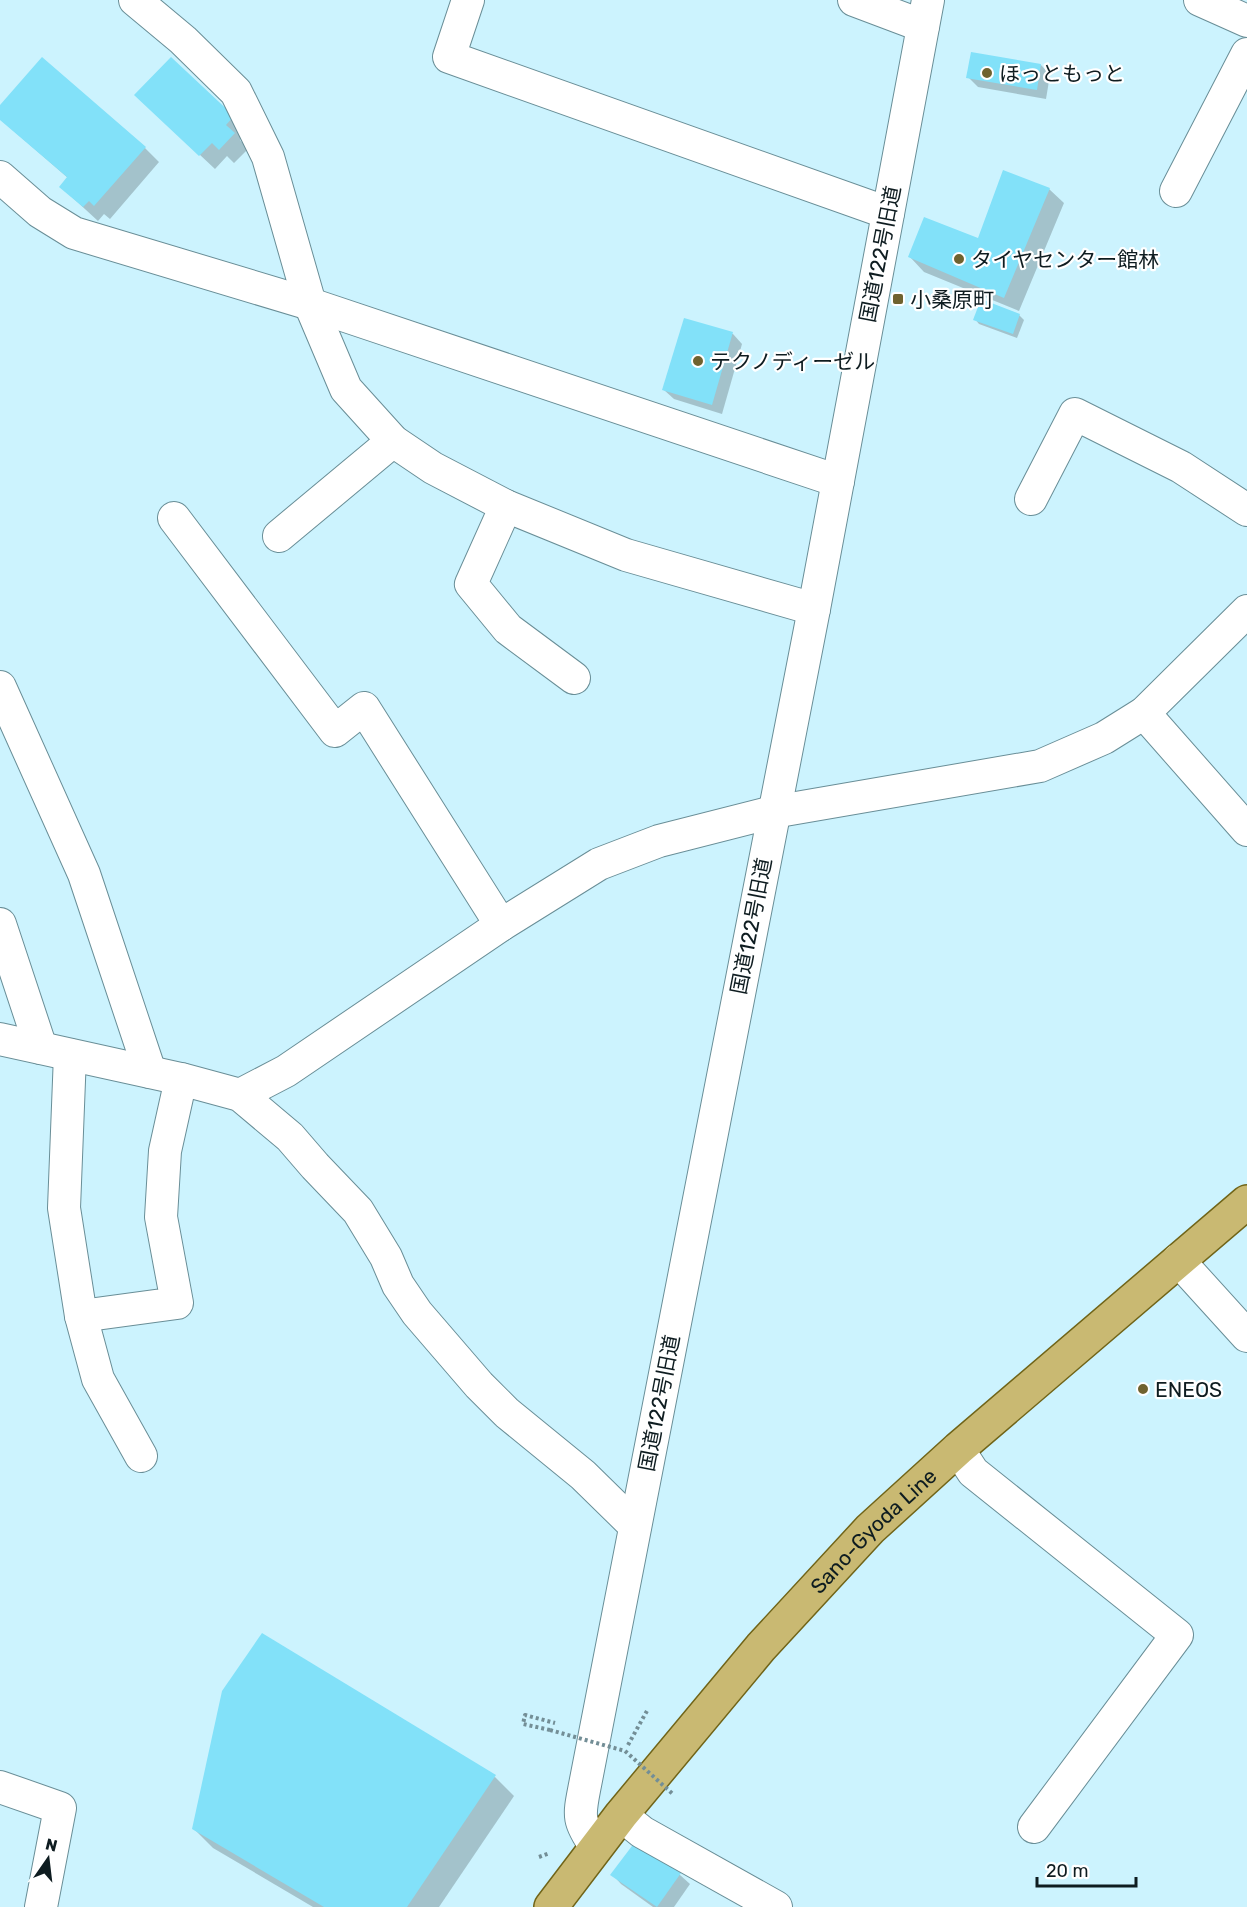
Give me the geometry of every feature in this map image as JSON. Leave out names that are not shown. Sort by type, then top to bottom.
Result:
[{"type":"main road","name":"Sano-Gyoda Line","points":[[551,1907],[621,1815],[761,1647],[870,1530],[958,1449],[1247,1202]]},
{"type":"street","points":[[135,0],[183,39],[236,92],[268,157],[310,304],[346,389],[393,441],[433,468],[507,507],[626,555],[814,609]]},
{"type":"street","points":[[468,0],[449,57],[888,213]]},
{"type":"street","points":[[854,0],[925,13]]},
{"type":"street","points":[[1200,0],[1247,21]]},
{"type":"street","name":"国道122号旧道","points":[[596,1847],[582,1827],[580,1811],[814,609],[925,13]]},
{"type":"street","points":[[1176,191],[1247,54]]},
{"type":"street","points":[[0,177],[40,212],[56,224],[74,233],[310,304],[838,481]]},
{"type":"street","points":[[1031,500],[1075,414],[1182,467],[1247,510]]},
{"type":"street","points":[[279,536],[393,441]]},
{"type":"street","points":[[507,507],[471,584],[508,629],[574,678]]},
{"type":"street","points":[[174,518],[335,731],[364,708],[501,925]]},
{"type":"street","points":[[240,1095],[286,1071],[501,925],[599,864],[659,842],[773,812],[1040,766],[1104,738],[1144,713],[1247,611]]},
{"type":"street","points":[[0,687],[84,874],[150,1072]]},
{"type":"street","points":[[1144,713],[1247,830]]},
{"type":"street","points":[[0,924],[56,1051],[64,1208],[81,1316],[98,1379],[141,1456]]},
{"type":"street","points":[[0,1039],[181,1079],[240,1095],[291,1137],[358,1211],[386,1257],[398,1285],[417,1313],[479,1385],[515,1419],[583,1475],[635,1526]]},
{"type":"street","points":[[81,1316],[177,1303],[161,1217],[165,1151],[181,1079]]},
{"type":"street","points":[[1178,1260],[1247,1336]]},
{"type":"street","points":[[958,1449],[973,1472],[1177,1635],[1034,1827]]},
{"type":"street","points":[[0,1787],[60,1808],[41,1907]]},
{"type":"street","points":[[621,1815],[642,1832],[776,1907]]},
{"type":"path","points":[[625,1751],[648,1709]]},
{"type":"path","points":[[555,1723],[525,1715],[523,1724],[625,1751],[674,1795]]},
{"type":"building","points":[[971,52],[1041,64],[1037,90],[966,78]]},
{"type":"building","points":[[42,57],[146,147],[94,206],[89,201],[83,207],[59,187],[67,177],[0,120],[0,105]]},
{"type":"building","points":[[171,57],[234,116],[226,125],[235,133],[219,150],[212,143],[199,156],[134,95]]},
{"type":"building","points":[[1003,170],[1050,188],[1004,298],[908,257],[924,217],[978,238]]},
{"type":"building","points":[[981,299],[1020,314],[1013,334],[973,320]]},
{"type":"building","name":"テクノディーゼル","points":[[684,318],[733,332],[712,405],[662,390]]},
{"type":"building","points":[[262,1633],[496,1775],[407,1907],[324,1907],[192,1829],[222,1691]]},
{"type":"building","points":[[635,1842],[681,1873],[657,1907],[610,1875]]},
{"type":"place","name":"ほっともっと","points":[[987,73]]},
{"type":"place","name":"タイヤセンター館林","points":[[959,259]]},
{"type":"place","name":"小桑原町","points":[[898,299]]},
{"type":"place","name":"テクノディーゼル","points":[[698,361]]},
{"type":"place","name":"ENEOS","points":[[1143,1389]]}]
